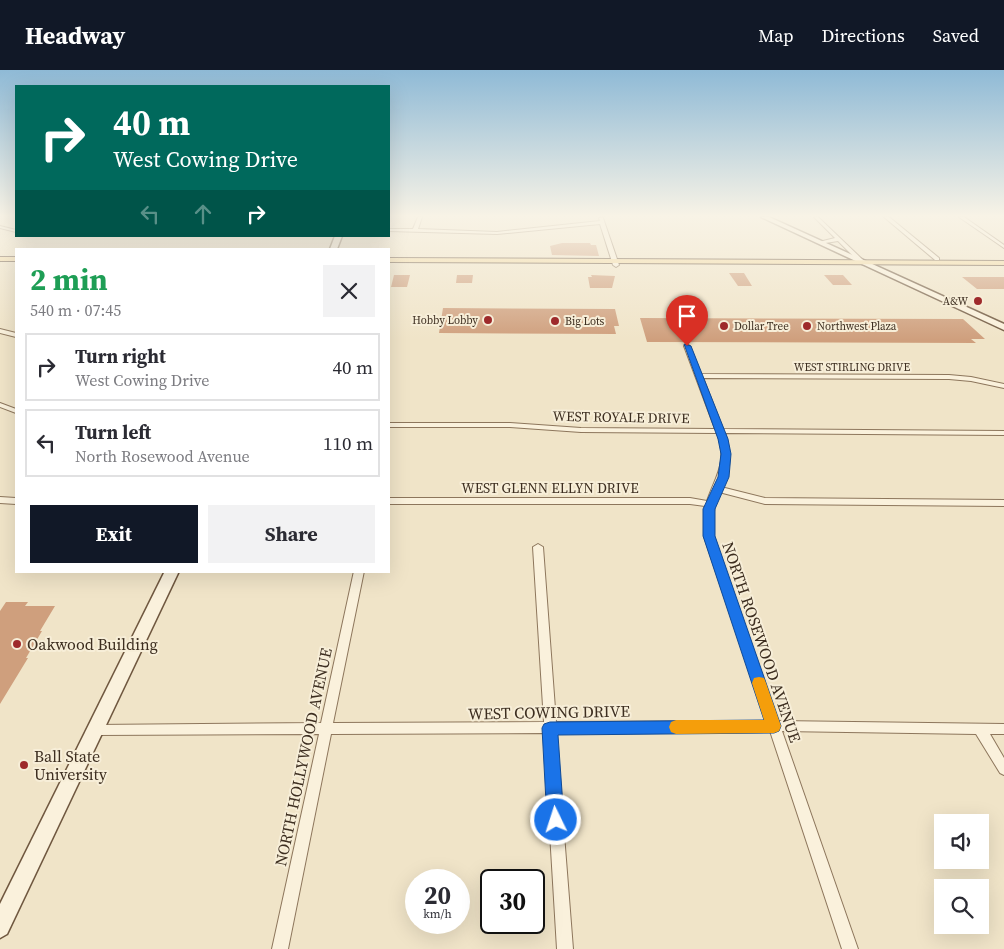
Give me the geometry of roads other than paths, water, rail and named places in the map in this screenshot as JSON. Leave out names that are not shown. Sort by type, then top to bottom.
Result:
[{"type":"main road","points":[[854,258],[1004,327]]},
{"type":"main road","points":[[0,259],[15,259]]},
{"type":"main road","points":[[390,260],[870,266],[919,266],[925,264]]},
{"type":"main road","points":[[390,265],[861,261],[925,264],[1004,263]]},
{"type":"main road","points":[[0,264],[15,264]]},
{"type":"main road","points":[[0,927],[171,573]]},
{"type":"street","points":[[613,258],[615,263]]},
{"type":"street","points":[[858,258],[861,261]]},
{"type":"street","points":[[0,331],[15,335]]},
{"type":"street","name":"NORTH ROSEWOOD AVENUE","points":[[687,346],[719,430],[726,454],[726,465],[710,504],[709,536],[850,949]]},
{"type":"street","name":"WEST STIRLING DRIVE","points":[[698,376],[949,377],[1004,386]]},
{"type":"street","points":[[0,405],[15,411]]},
{"type":"street","name":"WEST ROYALE DRIVE","points":[[390,425],[510,425],[581,430],[1004,433]]},
{"type":"street","points":[[717,489],[765,501],[1004,503]]},
{"type":"street","points":[[0,500],[15,501]]},
{"type":"street","name":"WEST GLENN ELLYN DRIVE","points":[[390,501],[690,501],[710,504]]},
{"type":"street","points":[[538,547],[565,949]]},
{"type":"street","name":"NORTH HOLLYWOOD AVENUE","points":[[280,949],[359,573]]},
{"type":"street","name":"WEST COWING DRIVE","points":[[95,730],[774,726],[1004,729]]},
{"type":"street","points":[[980,729],[1004,769]]},
{"type":"place","name":"A&W","points":[[978,301]]},
{"type":"place","name":"Hobby Lobby","points":[[488,320]]},
{"type":"place","name":"Big Lots","points":[[555,321]]},
{"type":"place","name":"Dollar Tree","points":[[724,326]]},
{"type":"place","name":"Northwest Plaza","points":[[807,326]]},
{"type":"place","name":"Oakwood Building","points":[[17,644]]},
{"type":"place","name":"Ball State University","points":[[24,765]]}]
